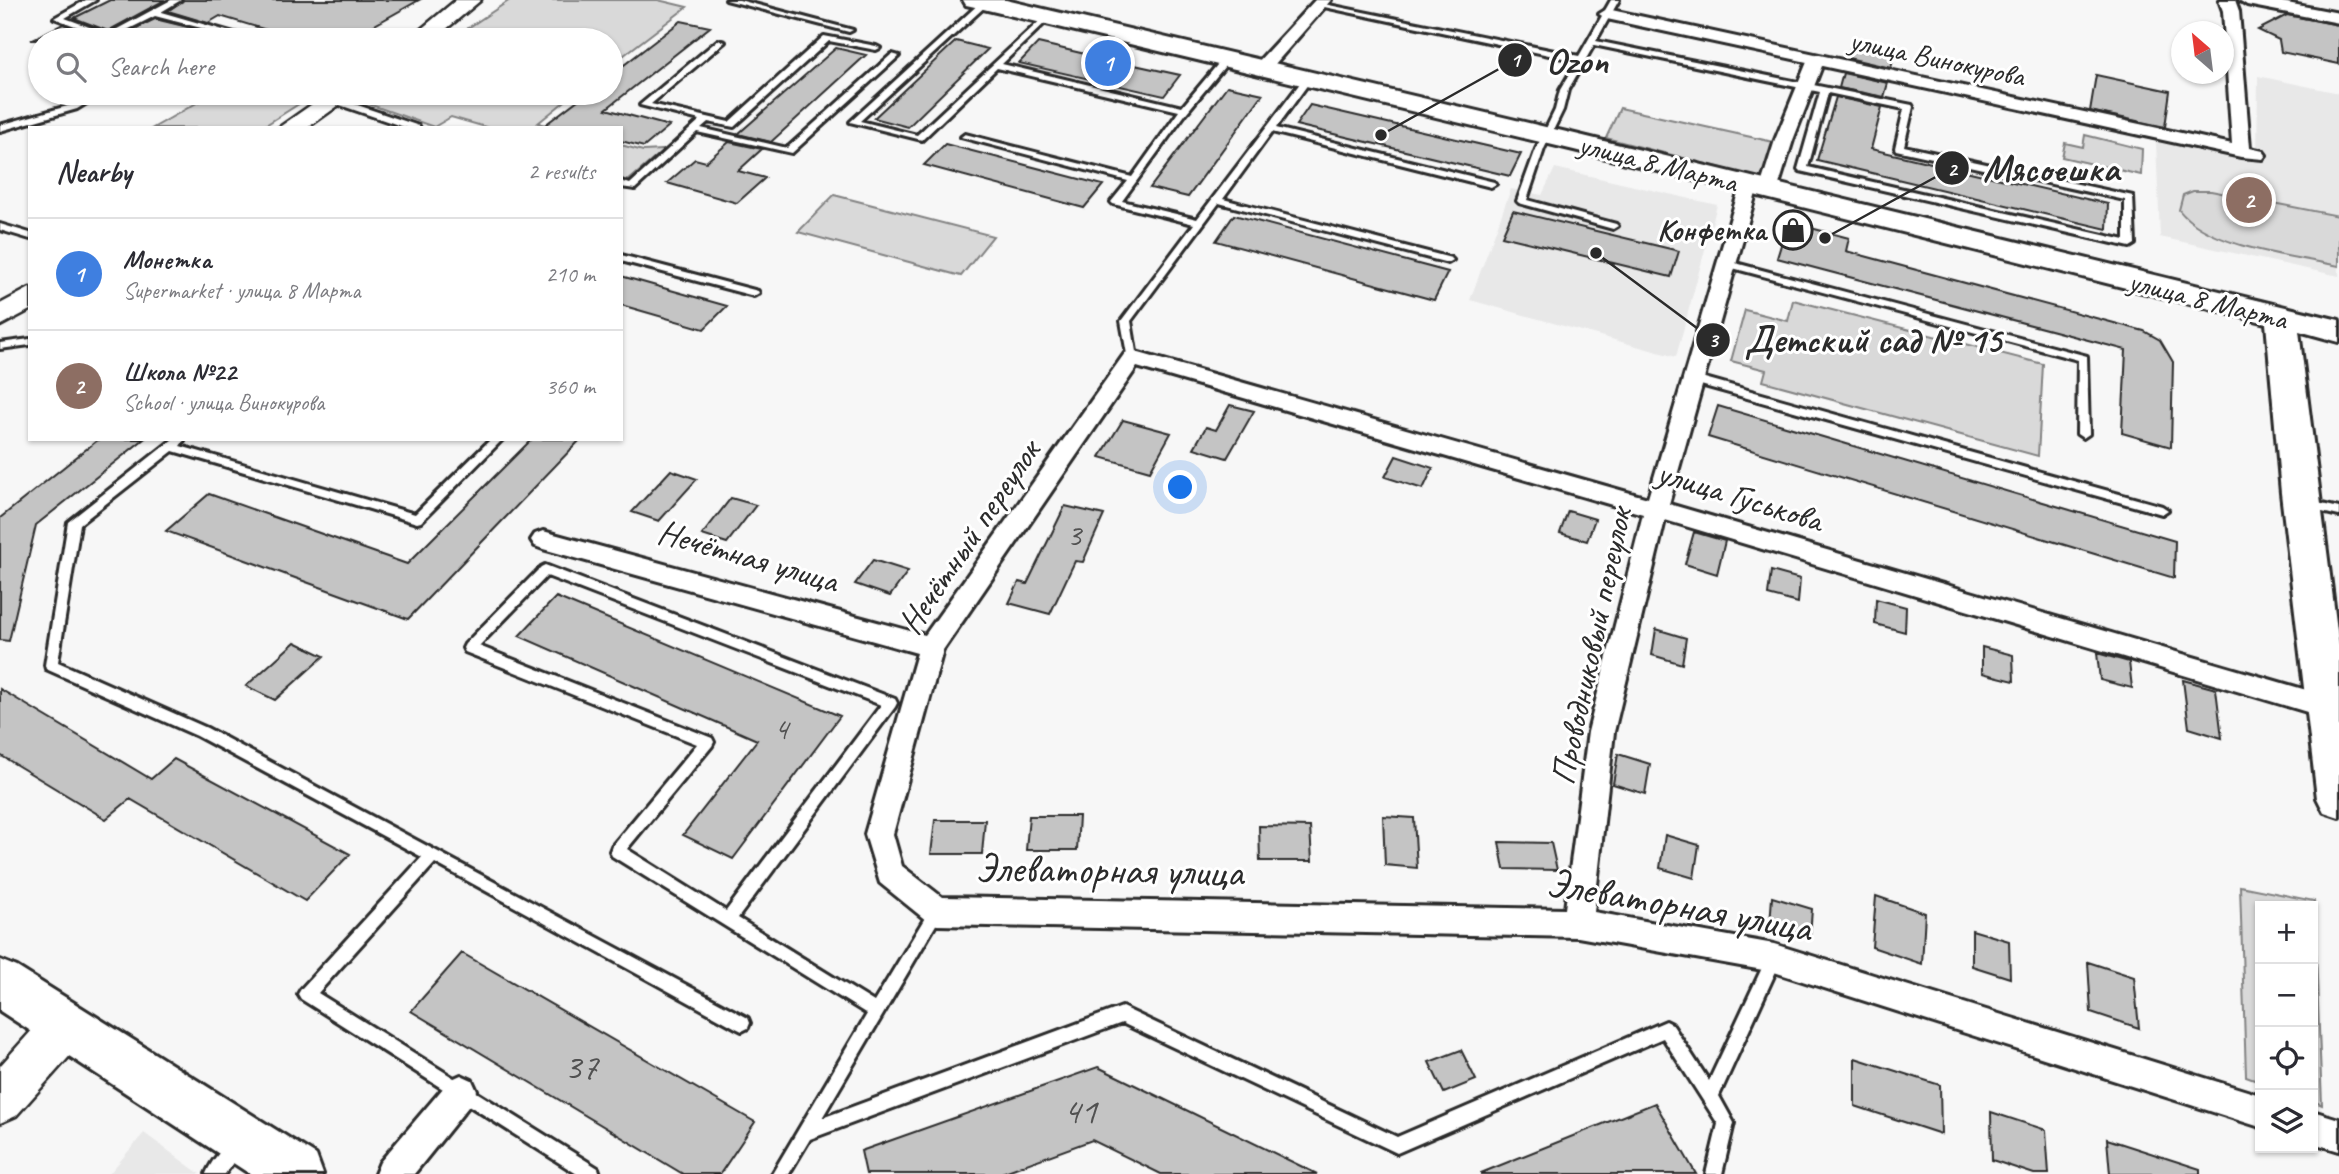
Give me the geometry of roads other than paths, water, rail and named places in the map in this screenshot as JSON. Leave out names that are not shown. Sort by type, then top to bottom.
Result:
[{"type":"main road","points":[[436,28],[470,0]]},
{"type":"main road","points":[[451,17],[483,0]]},
{"type":"main road","name":"улица 8 Марта","points":[[980,1],[1548,135],[2339,331]]},
{"type":"main road","points":[[293,126],[325,105]]},
{"type":"main road","points":[[0,317],[28,298]]},
{"type":"main road","points":[[2281,317],[2300,503],[2332,729],[2339,798]]},
{"type":"main road","points":[[0,983],[67,1025],[228,1157],[297,1174]]},
{"type":"main road","points":[[0,1100],[67,1025]]},
{"type":"street","name":"улица Винокурова","points":[[1611,7],[1816,61],[2249,153],[2231,11],[2227,0]]},
{"type":"street","points":[[2247,0],[2339,18]]},
{"type":"street","points":[[1261,69],[1321,2]]},
{"type":"street","name":"Проводниковый переулок","points":[[1578,923],[1601,732],[1656,509],[1728,264],[1816,61]]},
{"type":"street","name":"улица Гуськова","points":[[1132,358],[1656,509],[2332,729]]},
{"type":"street","name":"Нечётный переулок","points":[[937,911],[890,874],[879,834],[931,648],[1132,358]]},
{"type":"street","name":"Нечётная улица","points":[[543,540],[931,648]]},
{"type":"street","name":"Элеваторная улица","points":[[937,911],[1578,923],[1774,958],[2255,1109]]},
{"type":"street","points":[[392,1174],[461,1091]]},
{"type":"street","points":[[2318,1129],[2339,1135]]},
{"type":"lane","points":[[85,28],[58,18],[92,0]]},
{"type":"lane","points":[[126,28],[177,0]]},
{"type":"lane","points":[[730,0],[849,30]]},
{"type":"lane","points":[[980,1],[854,122],[919,138],[1046,17]]},
{"type":"lane","points":[[1321,2],[1581,59]]},
{"type":"lane","points":[[1611,7],[1563,90],[1522,201],[1613,226]]},
{"type":"lane","points":[[154,13],[208,28]]},
{"type":"lane","points":[[721,42],[644,105],[732,125],[827,38],[876,48]]},
{"type":"lane","points":[[1591,43],[1805,87],[1825,90],[1909,107],[1899,148],[2130,198],[2130,244],[1803,169],[1825,90]]},
{"type":"lane","points":[[695,130],[789,151],[895,56]]},
{"type":"lane","points":[[1200,223],[1116,202],[1184,110],[1226,60]]},
{"type":"lane","points":[[996,65],[1184,110]]},
{"type":"lane","points":[[1132,358],[1126,321],[1307,80]]},
{"type":"lane","points":[[0,128],[78,105]]},
{"type":"lane","points":[[361,105],[411,126]]},
{"type":"lane","points":[[623,185],[632,187],[706,119]]},
{"type":"lane","points":[[1270,129],[1491,184]]},
{"type":"lane","points":[[965,137],[1134,180]]},
{"type":"lane","points":[[1217,201],[1448,260]]},
{"type":"lane","points":[[0,227],[28,235]]},
{"type":"lane","points":[[623,259],[754,293]]},
{"type":"lane","points":[[1728,264],[2083,358],[2083,433]]},
{"type":"lane","points":[[0,346],[28,342]]},
{"type":"lane","points":[[1694,379],[2162,510]]},
{"type":"lane","points":[[496,441],[417,519],[175,443],[74,522],[51,665],[202,732],[742,1023]]},
{"type":"lane","points":[[2300,503],[2339,512]]},
{"type":"lane","points":[[728,920],[890,703],[545,570],[469,648],[706,742],[617,852],[877,1012]]},
{"type":"lane","points":[[433,855],[306,994],[592,1174]]},
{"type":"lane","points":[[780,1174],[937,911]]},
{"type":"lane","points":[[1710,1097],[1774,958]]},
{"type":"lane","points":[[805,1133],[1122,1015],[1397,1145],[1666,1029],[1726,1123],[1714,1174]]},
{"type":"place","name":"Монетка","points":[[1108,63]]},
{"type":"place","name":"Ozon","points":[[1381,135]]},
{"type":"place","name":"Школа №22","points":[[2249,200]]},
{"type":"place","name":"Конфетка","points":[[1793,230]]},
{"type":"place","name":"Мясоешка","points":[[1825,238]]},
{"type":"place","name":"Детский сад № 15","points":[[1596,253]]}]
